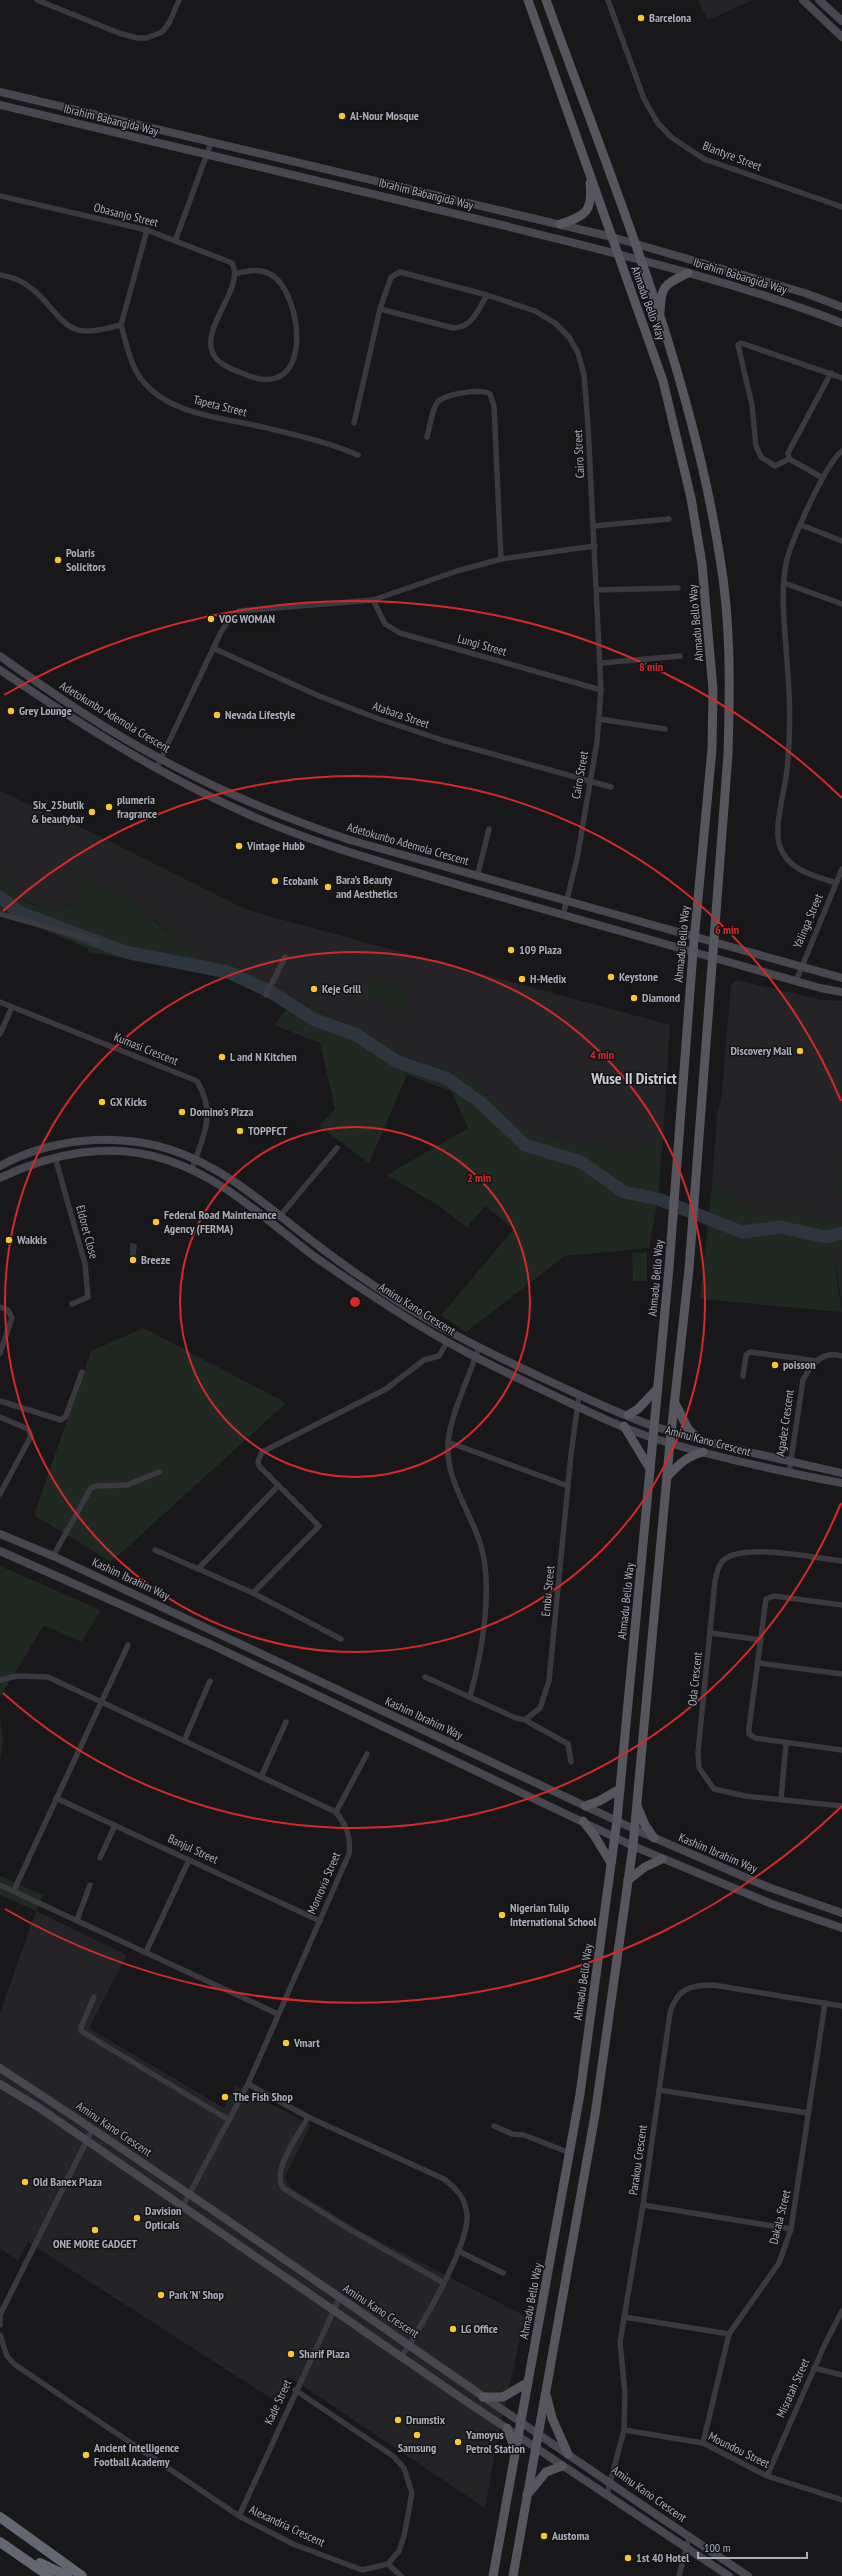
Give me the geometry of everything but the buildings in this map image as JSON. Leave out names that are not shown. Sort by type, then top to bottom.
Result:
[{"type":"highway","points":[[0,2517],[82,2576]]},
{"type":"highway","points":[[0,2542],[49,2576]]},
{"type":"highway","points":[[21,2557],[29,2558],[67,2576]]},
{"type":"main road","name":"Ahmadu Bello Way","points":[[493,2576],[519,2422],[580,2094],[620,1789],[654,1438],[681,1118],[694,937],[712,749],[711,655],[704,580],[691,498],[663,381],[528,0]]},
{"type":"main road","name":"Ahmadu Bello Way","points":[[513,2576],[526,2496],[595,2115],[633,1846],[670,1443],[689,1270],[729,746],[730,694],[727,607],[720,557],[693,432],[660,320],[635,245],[546,0]]},
{"type":"main road","points":[[803,0],[842,37]]},
{"type":"main road","points":[[819,0],[842,21]]},
{"type":"main road","name":"Ibrahim Babangida Way","points":[[0,92],[612,237],[635,245],[790,288],[842,307]]},
{"type":"main road","name":"Ibrahim Babangida Way","points":[[0,105],[206,156],[618,254],[688,273],[804,308],[842,323]]},
{"type":"main road","points":[[560,224],[579,217],[588,208],[591,200],[588,168]]},
{"type":"main road","points":[[660,320],[662,288],[667,283],[688,273]]},
{"type":"main road","name":"Adetokunbo Ademola Crescent","points":[[0,656],[69,704],[161,759],[227,792],[294,821],[350,840],[477,877],[801,968],[842,978]]},
{"type":"main road","name":"Adetokunbo Ademola Crescent","points":[[0,670],[156,769],[250,815],[302,835],[348,852],[563,915],[796,981],[842,992]]},
{"type":"main road","name":"Aminu Kano Crescent","points":[[0,1166],[25,1154],[53,1146],[101,1140],[146,1144],[196,1159],[239,1184],[348,1269],[403,1304],[478,1348],[580,1395],[654,1426],[697,1438],[842,1473]]},
{"type":"main road","name":"Aminu Kano Crescent","points":[[0,1178],[28,1164],[55,1157],[101,1150],[124,1151],[166,1160],[192,1169],[237,1196],[343,1276],[475,1358],[577,1406],[654,1438],[703,1452],[789,1473],[842,1483]]},
{"type":"main road","points":[[628,1415],[647,1402],[658,1388]]},
{"type":"main road","points":[[675,1402],[688,1429],[697,1438]]},
{"type":"main road","points":[[624,1426],[650,1470]]},
{"type":"main road","points":[[667,1477],[680,1462],[691,1455],[703,1452]]},
{"type":"main road","name":"Kashim Ibrahim Way","points":[[0,1534],[54,1556],[309,1678],[634,1829],[768,1887],[842,1913]]},
{"type":"main road","points":[[0,1551],[212,1645],[662,1859],[772,1904],[842,1928]]},
{"type":"main road","points":[[585,1806],[599,1801],[620,1789]]},
{"type":"main road","points":[[636,1804],[645,1825],[654,1838]]},
{"type":"main road","points":[[583,1821],[594,1835],[611,1863]]},
{"type":"main road","points":[[628,1880],[645,1867],[662,1859]]},
{"type":"main road","name":"Aminu Kano Crescent","points":[[0,2068],[93,2128],[339,2299],[410,2344],[483,2398],[538,2433],[748,2576]]},
{"type":"main road","name":"Aminu Kano Crescent","points":[[0,2084],[183,2206],[562,2466],[684,2548],[729,2576]]},
{"type":"main road","points":[[483,2398],[503,2397],[527,2383]]},
{"type":"main road","points":[[545,2392],[552,2418],[568,2454]]},
{"type":"main road","points":[[507,2428],[514,2450]]},
{"type":"main road","points":[[526,2496],[546,2472],[562,2466]]},
{"type":"street","points":[[37,0],[119,33],[137,38],[147,38],[162,32],[169,23],[179,0]]},
{"type":"street","name":"Blantyre Street","points":[[608,0],[644,99],[657,122],[671,137],[704,158],[842,207]]},
{"type":"street","points":[[175,241],[212,143]]},
{"type":"street","name":"Obasanjo Street","points":[[0,196],[147,230],[232,263],[235,274]]},
{"type":"street","points":[[0,275],[29,285],[66,323],[78,330],[103,329],[121,325],[147,230]]},
{"type":"street","points":[[251,270],[268,273],[274,276],[287,294],[296,323],[297,339],[294,358],[287,373],[276,379],[263,381],[234,370],[215,357],[211,347],[211,336],[235,274],[251,270]]},
{"type":"street","name":"Cairo Street","points":[[354,423],[380,309],[391,277],[400,272],[487,295],[535,311],[555,323],[569,337],[578,353],[584,375],[594,526],[601,690],[599,719],[590,783],[577,859],[563,915]]},
{"type":"street","points":[[380,309],[453,328],[462,328],[469,324],[487,295]]},
{"type":"street","name":"Tapeta Street","points":[[121,325],[130,357],[141,378],[164,399],[199,413],[331,444],[358,455]]},
{"type":"street","points":[[788,459],[775,466],[761,457],[756,446],[752,405],[738,345],[741,343],[842,378]]},
{"type":"street","points":[[788,459],[788,453],[831,373]]},
{"type":"street","points":[[427,437],[435,406],[443,397],[480,391],[490,394],[494,413],[501,559]]},
{"type":"street","points":[[836,882],[792,866],[780,845],[778,827],[787,769],[789,718],[784,583],[791,547],[801,524],[823,478],[838,454],[842,451]]},
{"type":"street","points":[[788,459],[823,478]]},
{"type":"street","points":[[594,526],[670,520]]},
{"type":"street","points":[[801,524],[842,541]]},
{"type":"street","points":[[156,769],[213,648],[231,617],[239,611],[373,600],[457,571],[501,559],[595,546]]},
{"type":"street","points":[[784,583],[842,604]]},
{"type":"street","points":[[597,590],[678,588]]},
{"type":"street","name":"Lungi Street","points":[[373,600],[385,624],[400,633],[601,690]]},
{"type":"street","name":"Atabara Street","points":[[213,648],[319,696],[379,719],[590,783],[611,787]]},
{"type":"street","points":[[601,663],[680,656]]},
{"type":"street","points":[[599,719],[665,729]]},
{"type":"street","points":[[477,877],[489,829]]},
{"type":"street","name":"Yalinga Street","points":[[796,981],[842,869]]},
{"type":"street","points":[[0,914],[97,941]]},
{"type":"street","points":[[266,995],[285,956]]},
{"type":"street","name":"Kumasi Crescent","points":[[0,1002],[197,1081],[206,1096],[209,1111],[205,1133],[192,1169]]},
{"type":"street","points":[[0,1034],[12,1007]]},
{"type":"street","points":[[280,1216],[337,1148]]},
{"type":"street","name":"Eldoret Close","points":[[55,1157],[85,1264],[88,1297],[72,1304]]},
{"type":"street","points":[[0,1307],[8,1310],[12,1318],[0,1353]]},
{"type":"street","points":[[253,1593],[319,1526],[259,1466],[258,1461],[262,1452],[386,1389],[424,1360],[439,1356],[447,1342]]},
{"type":"street","points":[[470,1696],[476,1668],[485,1605],[484,1571],[481,1545],[452,1471],[448,1442],[478,1348]]},
{"type":"street","points":[[743,1376],[746,1355],[750,1352],[817,1361],[835,1354],[842,1356]]},
{"type":"street","name":"Agadez Crescent","points":[[789,1473],[803,1380],[810,1367],[817,1361]]},
{"type":"street","points":[[0,1401],[63,1420],[82,1372]]},
{"type":"street","name":"Embu Street","points":[[525,1720],[540,1708],[549,1681],[568,1486],[577,1406],[580,1395]]},
{"type":"street","points":[[0,1417],[28,1429],[31,1436],[0,1494]]},
{"type":"street","points":[[448,1442],[568,1486]]},
{"type":"street","points":[[54,1556],[91,1488],[96,1486],[127,1485],[159,1472]]},
{"type":"street","points":[[198,1569],[278,1486]]},
{"type":"street","points":[[155,1550],[253,1593],[341,1639]]},
{"type":"street","name":"Oda Crescent","points":[[842,1561],[756,1552],[739,1554],[725,1559],[718,1569],[698,1752],[699,1768],[714,1789],[726,1793],[842,1806]]},
{"type":"street","points":[[842,1605],[774,1596],[766,1599],[749,1734],[755,1738],[786,1744],[842,1750]]},
{"type":"street","points":[[711,1633],[761,1640]]},
{"type":"street","points":[[14,1890],[128,1645]]},
{"type":"street","points":[[758,1663],[842,1674]]},
{"type":"street","points":[[0,1680],[17,1676],[48,1677],[336,1812],[367,1754]]},
{"type":"street","points":[[425,1676],[516,1718],[525,1720],[568,1744],[571,1762]]},
{"type":"street","points":[[184,1741],[210,1681]]},
{"type":"street","points":[[261,1777],[286,1722]]},
{"type":"street","points":[[781,1800],[786,1744]]},
{"type":"street","name":"Banjul Street","points":[[56,1798],[320,1921]]},
{"type":"street","name":"Monrovia Street","points":[[183,2206],[248,2084],[349,1854],[351,1839],[346,1825],[336,1812]]},
{"type":"street","points":[[100,1858],[114,1825]]},
{"type":"street","points":[[146,1952],[189,1860]]},
{"type":"street","points":[[0,1885],[14,1890],[278,2014]]},
{"type":"street","points":[[77,1920],[90,1885]]},
{"type":"street","name":"Parakou Crescent","points":[[607,2495],[624,2430],[625,2394],[620,2342],[643,2205],[670,2013],[674,1999],[685,1990],[699,1985],[713,1985],[842,2006]]},
{"type":"street","points":[[94,1997],[81,2027],[81,2031],[229,2120]]},
{"type":"street","name":"Dakala Street","points":[[703,2443],[729,2334],[779,2263],[791,2230],[825,2003]]},
{"type":"street","points":[[248,2084],[308,2117],[444,2179],[457,2189],[464,2201],[467,2215],[466,2230],[458,2251],[444,2283],[402,2356]]},
{"type":"street","points":[[659,2090],[808,2113]]},
{"type":"street","points":[[308,2117],[282,2165],[278,2178],[283,2188],[349,2230],[444,2283]]},
{"type":"street","points":[[494,2126],[512,2134],[524,2135],[570,2153]]},
{"type":"street","points":[[0,2325],[0,2315],[93,2128]]},
{"type":"street","points":[[643,2205],[791,2230]]},
{"type":"street","points":[[458,2251],[503,2273]]},
{"type":"street","name":"Kade Street","points":[[239,2516],[295,2390],[339,2299]]},
{"type":"street","name":"Misratah Street","points":[[767,2476],[814,2368],[842,2312]]},
{"type":"street","points":[[624,2317],[729,2334]]},
{"type":"street","name":"Alexandria Crescent","points":[[0,2336],[7,2356],[14,2364],[239,2516],[293,2544],[362,2570],[388,2564]]},
{"type":"street","points":[[814,2368],[842,2375]]},
{"type":"street","points":[[295,2390],[393,2456],[404,2468],[412,2493],[399,2551],[388,2564],[401,2576]]},
{"type":"street","name":"Moundou Street","points":[[624,2430],[703,2443],[767,2476],[842,2500]]},
{"type":"street","points":[[679,2576],[684,2548],[689,2537]]},
{"type":"shaded area","points":[[698,0],[753,0],[708,20]]},
{"type":"shaded area","points":[[0,791],[101,837],[247,910],[670,1025],[663,1135],[626,1153],[533,1133],[515,1123],[467,1077],[403,1056],[339,1020],[211,961],[190,954],[152,917],[85,877],[73,902],[60,908],[42,908],[21,899],[5,875],[0,873]]},
{"type":"shaded area","points":[[0,873],[6,877],[24,901],[46,908],[61,907],[72,902],[85,877],[130,897],[190,954],[211,961],[339,1020],[403,1056],[467,1077],[515,1123],[533,1133],[626,1153],[663,1135],[658,1199],[649,1248],[565,1256],[466,1332],[441,1315],[514,1229],[485,1206],[467,1227],[439,1206],[387,1175],[468,1128],[451,1091],[407,1075],[369,1163],[319,1126],[335,1109],[320,1043],[274,1025],[288,1007],[227,974],[88,952],[89,949],[0,911]]},
{"type":"shaded area","points":[[368,977],[410,994],[402,1013],[361,996]]},
{"type":"shaded area","points":[[736,980],[823,1000],[842,1001],[842,1221],[836,1222],[793,1212],[762,1215],[712,1185],[717,1113],[721,1101],[731,985]]},
{"type":"shaded area","points":[[841,1159],[842,1160],[842,1193],[837,1192]]},
{"type":"shaded area","points":[[712,1185],[762,1215],[793,1212],[836,1222],[842,1221],[842,1247],[832,1249],[842,1312],[700,1299]]},
{"type":"shaded area","points":[[130,1243],[137,1244],[135,1260],[130,1258]]},
{"type":"shaded area","points":[[842,1247],[842,1304],[832,1249]]},
{"type":"shaded area","points":[[647,1252],[647,1281],[633,1281],[632,1253]]},
{"type":"shaded area","points":[[144,1328],[286,1403],[111,1562],[34,1515],[91,1351]]},
{"type":"shaded area","points":[[0,1566],[101,1610],[81,1642],[44,1625],[0,1697]]},
{"type":"shaded area","points":[[0,1717],[3,1742],[0,1760]]},
{"type":"shaded area","points":[[0,1876],[43,1895],[36,1911],[0,1895]]},
{"type":"shaded area","points":[[36,1911],[127,1955],[89,2028],[224,2108],[236,2086],[311,2125],[285,2177],[290,2187],[364,2233],[525,2316],[495,2450],[485,2508],[288,2376],[278,2403],[28,2242],[18,2261],[0,2248],[0,2013]]},
{"type":"waterway","points":[[0,897],[19,912],[125,952],[228,972],[271,992],[315,1020],[355,1034],[398,1062],[446,1078],[481,1103],[525,1145],[581,1162],[624,1192],[658,1199],[742,1232],[780,1227],[826,1237],[842,1233]]},
{"type":"place","name":"Barcelona","points":[[641,18]]},
{"type":"place","name":"Al-Nour Mosque","points":[[342,116]]},
{"type":"place","name":"Polaris Solicitors","points":[[58,560]]},
{"type":"place","name":"VOG WOMAN","points":[[211,619]]},
{"type":"place","name":"Grey Lounge","points":[[11,711]]},
{"type":"place","name":"Nevada Lifestyle","points":[[217,715]]},
{"type":"place","name":"plumeria fragrance","points":[[109,807]]},
{"type":"place","name":"Six_25butik & beautybar","points":[[92,812]]},
{"type":"place","name":"Vintage Hubb","points":[[239,846]]},
{"type":"place","name":"Ecobank","points":[[275,881]]},
{"type":"place","name":"Bara’s Beauty and Aesthetics","points":[[328,887]]},
{"type":"place","name":"109 Plaza","points":[[511,950]]},
{"type":"place","name":"Keystone","points":[[611,977]]},
{"type":"place","name":"H-Medix","points":[[522,979]]},
{"type":"place","name":"Keje Grill","points":[[314,989]]},
{"type":"place","name":"Diamond","points":[[634,998]]},
{"type":"place","name":"Discovery Mall","points":[[800,1051]]},
{"type":"place","name":"L and N Kitchen","points":[[222,1057]]},
{"type":"place","name":"GX Kicks","points":[[102,1102]]},
{"type":"place","name":"Domino's Pizza","points":[[182,1112]]},
{"type":"place","name":"TOPPFCT","points":[[240,1131]]},
{"type":"place","name":"Federal Road Maintenance Agency (FERMA)","points":[[156,1222]]},
{"type":"place","name":"Wakkis","points":[[9,1240]]},
{"type":"place","name":"Breeze","points":[[133,1260]]},
{"type":"place","name":"poisson","points":[[775,1365]]},
{"type":"place","name":"Nigerian Tulip International School","points":[[502,1915]]},
{"type":"place","name":"Vmart","points":[[286,2043]]},
{"type":"place","name":"The Fish Shop","points":[[225,2097]]},
{"type":"place","name":"Old Banex Plaza","points":[[25,2182]]},
{"type":"place","name":"Davision Opticals","points":[[137,2218]]},
{"type":"place","name":"ONE MORE GADGET","points":[[95,2230]]},
{"type":"place","name":"Park 'N' Shop","points":[[161,2295]]},
{"type":"place","name":"LG Office","points":[[453,2329]]},
{"type":"place","name":"Sharif Plaza","points":[[291,2354]]},
{"type":"place","name":"Drumstix","points":[[398,2420]]},
{"type":"place","name":"Samsung","points":[[417,2435]]},
{"type":"place","name":"Yamoyus Petrol Station","points":[[458,2442]]},
{"type":"place","name":"Ancient Intelligence Football Academy","points":[[86,2455]]},
{"type":"place","name":"Austoma","points":[[544,2536]]},
{"type":"place","name":"1st 40 Hotel","points":[[628,2558]]},
{"type":"district","name":"Wuse II District","points":[[634,1078]]}]
